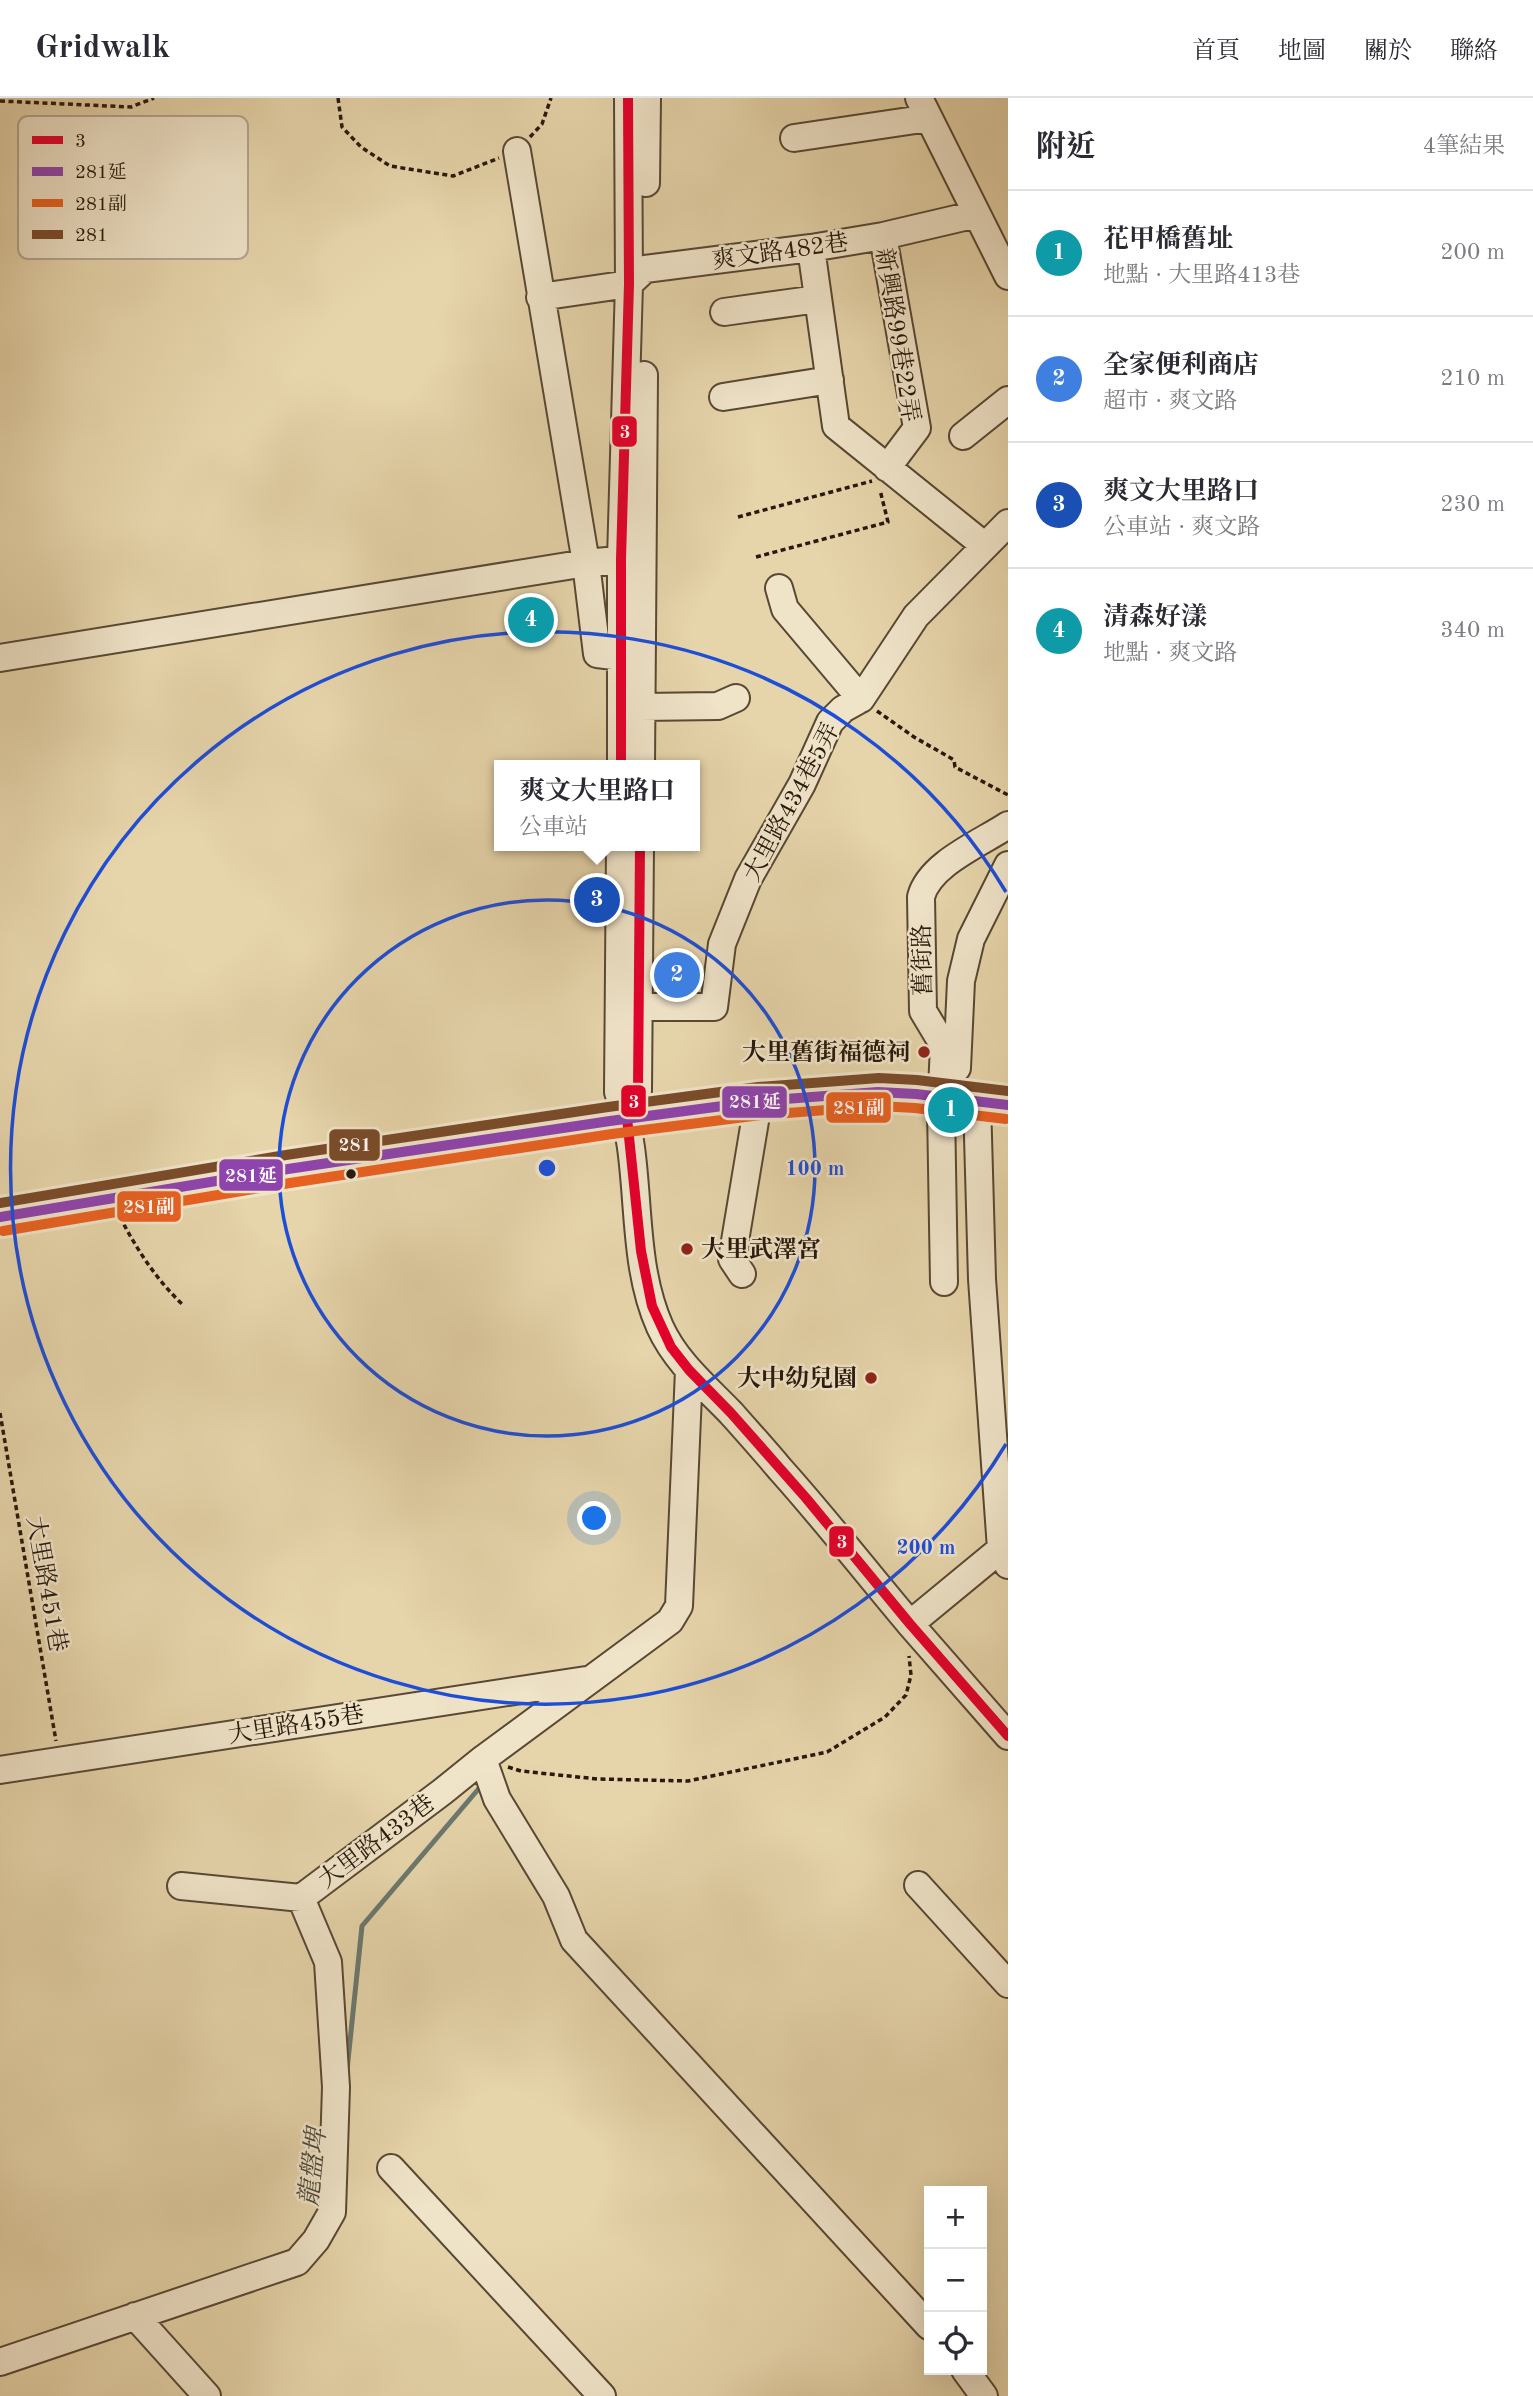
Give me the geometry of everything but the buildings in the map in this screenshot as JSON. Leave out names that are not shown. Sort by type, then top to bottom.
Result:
[{"type":"street","points":[[628,98],[637,277]]},
{"type":"street","points":[[641,760],[641,707],[632,558],[637,277],[647,98]]},
{"type":"street","points":[[794,138],[924,108],[1008,275]]},
{"type":"street","points":[[517,152],[586,564],[597,654],[622,657]]},
{"type":"street","name":"爽文路482巷","points":[[540,297],[637,277],[883,236],[977,214]]},
{"type":"street","name":"新興路99巷22弄","points":[[883,236],[917,428],[887,468]]},
{"type":"street","points":[[811,248],[836,426],[985,546]]},
{"type":"street","points":[[724,312],[818,299]]},
{"type":"street","points":[[723,397],[830,380]]},
{"type":"street","points":[[963,436],[1008,400]]},
{"type":"street","points":[[779,588],[785,609],[861,699],[916,616],[1008,523]]},
{"type":"street","points":[[0,658],[632,558]]},
{"type":"street","points":[[621,760],[622,657],[632,558]]},
{"type":"street","points":[[641,707],[718,706],[736,698]]},
{"type":"street","name":"大里路434巷5弄","points":[[638,1007],[714,1007],[722,944],[748,879],[802,784],[830,722],[843,709],[861,699]]},
{"type":"street","name":"舊街路","points":[[943,1097],[944,1046],[923,1011],[921,897],[926,883],[937,871],[1008,825]]},
{"type":"street","points":[[620,851],[618,1092],[627,1118],[647,1285],[660,1327],[689,1370],[806,1498],[910,1624],[1008,1736]]},
{"type":"street","points":[[627,1118],[638,1091],[640,851]]},
{"type":"street","name":"舊街路","points":[[943,1097],[957,1076],[961,981],[969,947],[983,911],[1008,864]]},
{"type":"street","points":[[0,1217],[110,1196],[627,1118],[758,1103],[862,1093],[943,1097],[1008,1105]]},
{"type":"street","points":[[943,1097],[944,1282]]},
{"type":"street","points":[[910,1624],[1005,1557],[982,1279],[977,1101]]},
{"type":"street","points":[[742,1274],[732,1259],[758,1103]]},
{"type":"street","name":"大里路433巷","points":[[0,2362],[297,2262],[316,2240],[332,2212],[336,2087],[328,1962],[301,1898],[670,1621],[679,1606],[689,1370]]},
{"type":"street","name":"大里路455巷","points":[[0,1770],[592,1679]]},
{"type":"street","points":[[483,1759],[497,1799],[556,1896],[574,1940],[924,2321]]},
{"type":"street","points":[[918,1885],[1008,1984]]},
{"type":"street","points":[[181,1886],[301,1898]]},
{"type":"street","points":[[391,2168],[602,2396]]},
{"type":"street","points":[[135,2316],[208,2396]]},
{"type":"street","points":[[969,2375],[984,2396]]},
{"type":"path","points":[[0,100],[131,107],[154,98]]},
{"type":"path","points":[[338,98],[342,127],[361,147],[390,166],[453,176],[517,152],[542,124],[551,98]]},
{"type":"path","points":[[738,517],[878,480],[888,522],[756,557]]},
{"type":"path","points":[[861,699],[914,737],[954,760],[955,767],[1008,795]]},
{"type":"path","points":[[110,1196],[141,1255],[162,1285],[183,1305]]},
{"type":"path","name":"大里路451巷","points":[[0,1413],[59,1760]]},
{"type":"path","points":[[483,1759],[521,1771],[597,1779],[688,1782],[827,1752],[885,1717],[906,1695],[911,1675],[905,1637],[910,1624]]},
{"type":"waterway","name":"龍盤埤","points":[[347,2070],[362,1926],[481,1786]]},
{"type":"transit line","name":"3","points":[[621,760],[621,559],[629,284],[628,98]]},
{"type":"transit line","name":"3","points":[[640,851],[638,1091],[627,1118],[641,1251],[652,1306],[671,1347],[689,1370],[806,1498],[910,1624],[1008,1736]]},
{"type":"transit line","name":"281","points":[[0,1203],[286,1155],[758,1087],[879,1078],[1008,1091]]},
{"type":"transit line","name":"281延","points":[[0,1217],[288,1169],[760,1101],[878,1092],[1008,1105]]},
{"type":"transit line","name":"281副","points":[[3,1231],[290,1183],[612,1134],[761,1115],[878,1106],[1006,1119]]},
{"type":"place","name":"清森好漾","points":[[531,620]]},
{"type":"place","name":"爽文大里路口","points":[[597,900]]},
{"type":"place","name":"全家便利商店","points":[[677,975]]},
{"type":"place","name":"大里舊街福德祠","points":[[924,1052]]},
{"type":"place","name":"花甲橋舊址","points":[[951,1110]]},
{"type":"place","name":"大里武澤宮","points":[[687,1249]]},
{"type":"place","name":"大中幼兒園","points":[[871,1378]]}]
